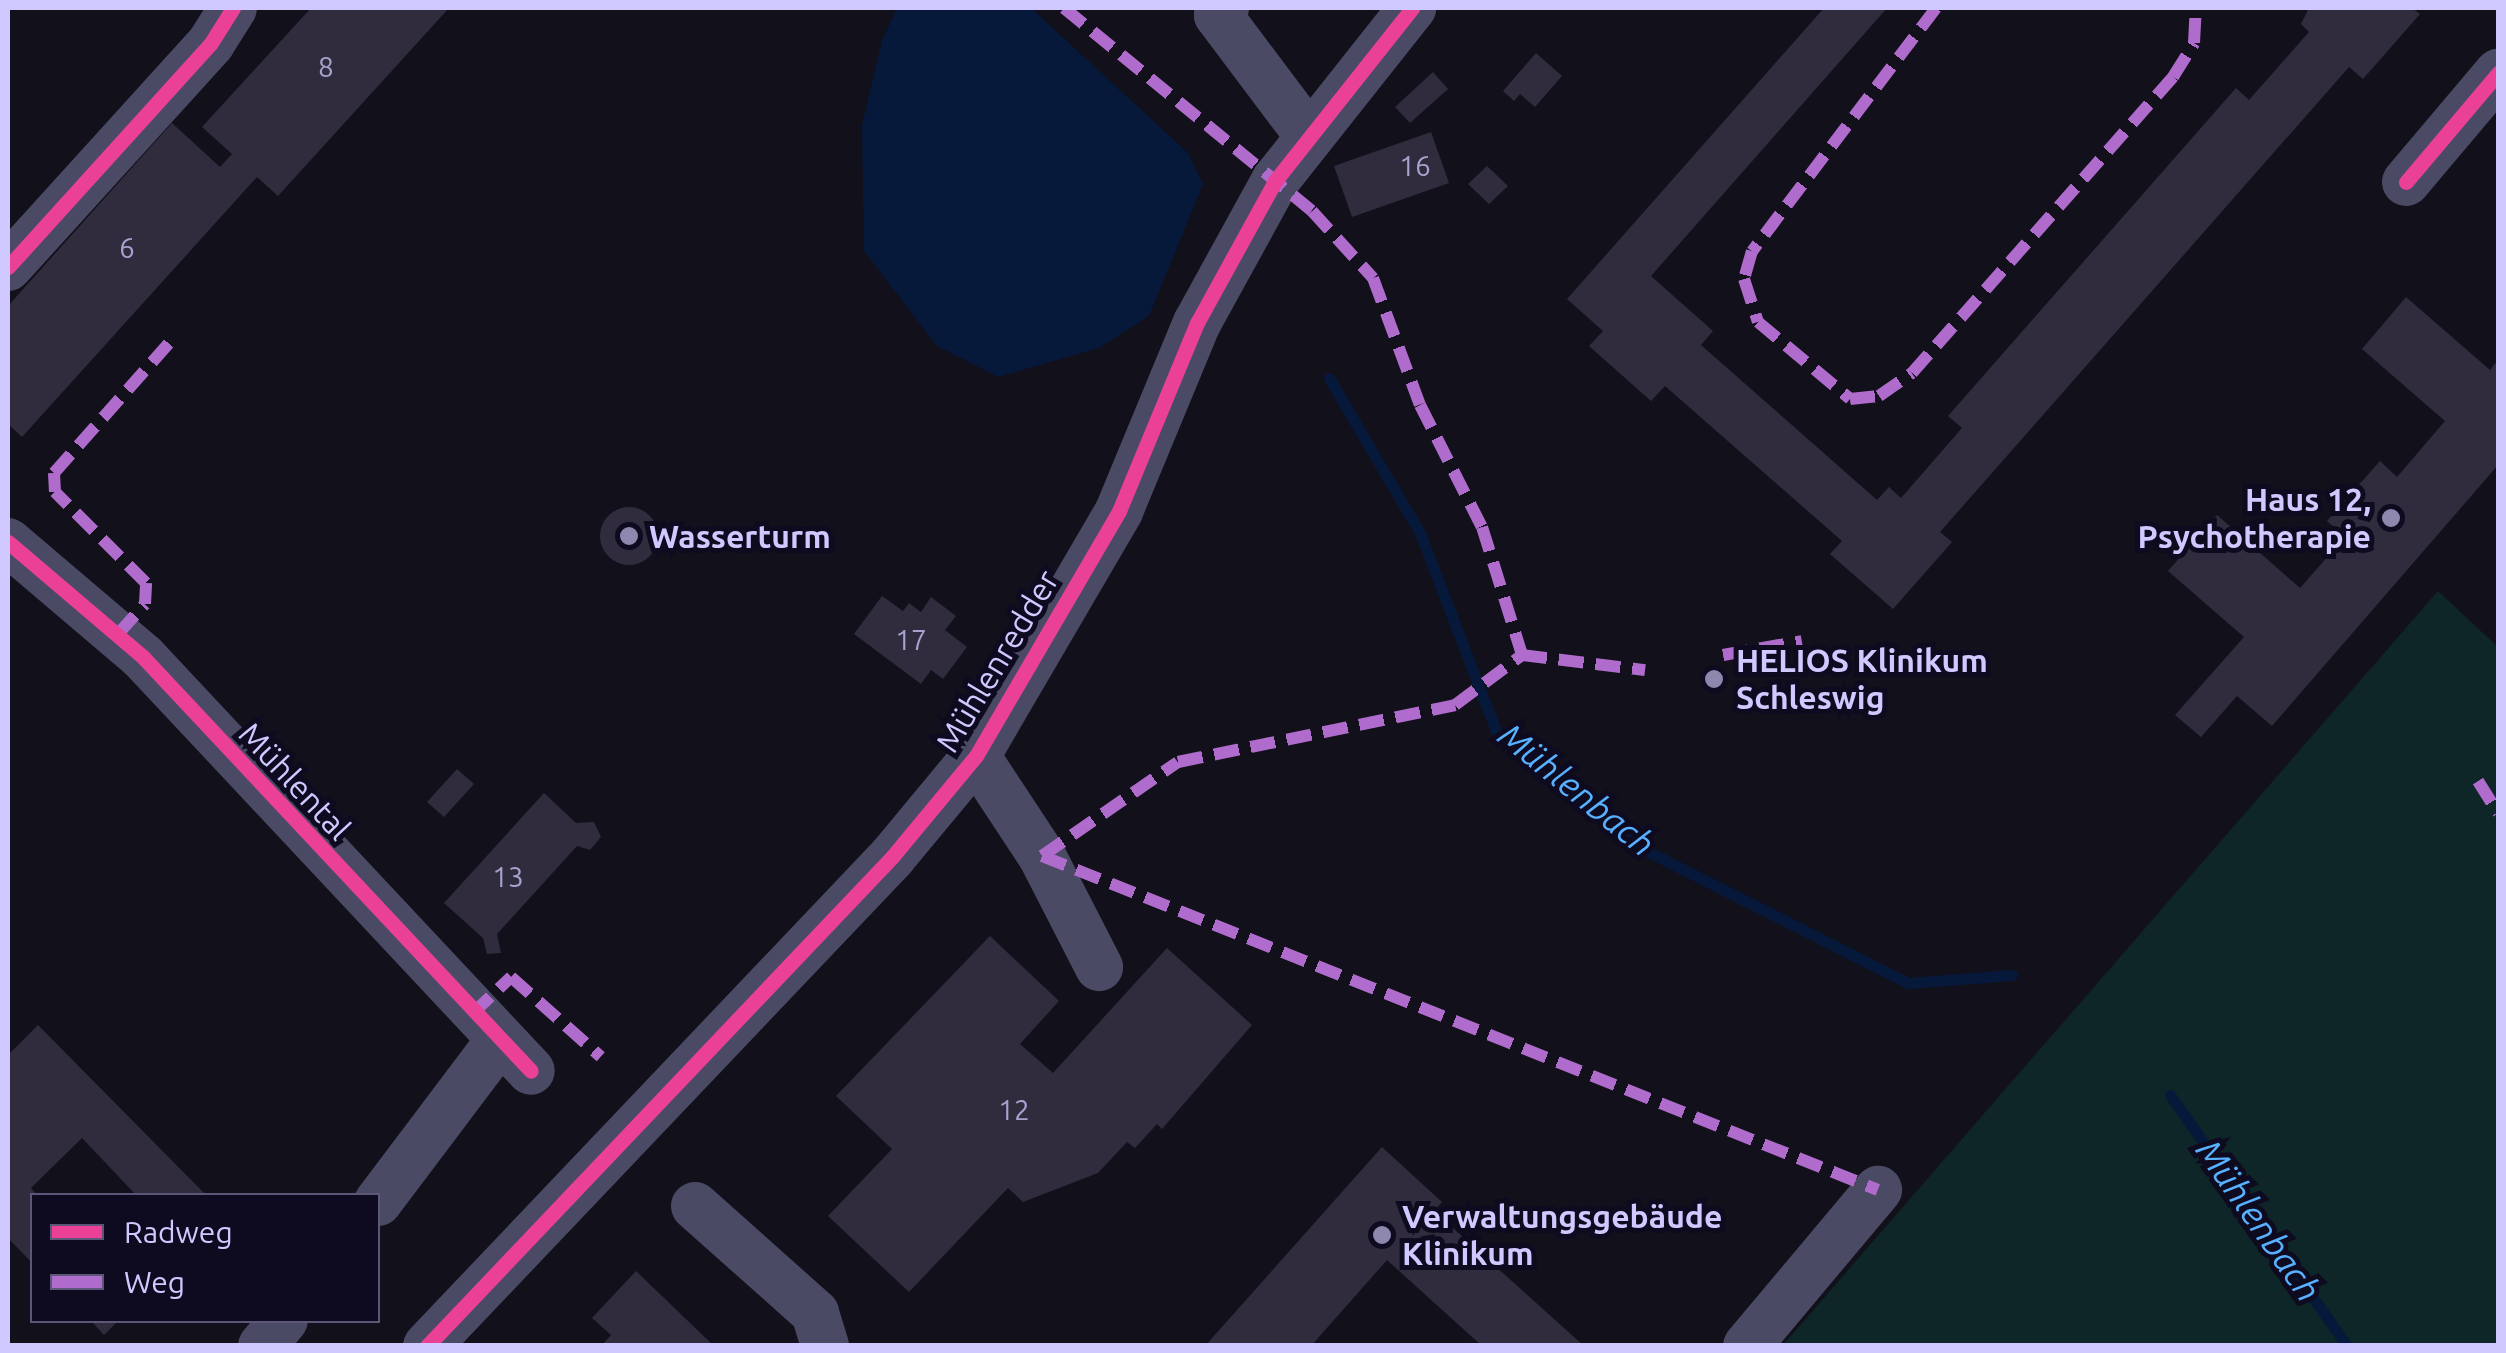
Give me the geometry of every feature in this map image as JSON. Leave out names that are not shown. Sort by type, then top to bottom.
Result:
[{"type":"street","points":[[8,267],[211,43],[233,8]]},
{"type":"street","name":"Mühlenredder","points":[[427,1346],[892,858],[976,756],[1119,511],[1197,323],[1275,181],[1412,8]]},
{"type":"street","points":[[1217,10],[1308,135]]},
{"type":"street","points":[[2406,182],[2498,72]]},
{"type":"street","name":"Mühlental","points":[[8,542],[143,657],[515,1055],[380,1200]]},
{"type":"street","points":[[976,756],[1042,856],[1099,967]]},
{"type":"street","points":[[1747,1346],[1878,1190]]},
{"type":"street","points":[[695,1206],[815,1314],[825,1346]]},
{"type":"street","points":[[262,1346],[281,1323]]},
{"type":"green space","points":[[2438,591],[2498,647],[2498,1345],[1783,1345]]},
{"type":"water","points":[[897,8],[1031,8],[1188,153],[1203,184],[1149,316],[1099,348],[998,377],[937,346],[864,251],[862,125],[882,41]]},
{"type":"building","points":[[311,8],[449,8],[278,196],[257,177],[22,437],[8,424],[8,306],[172,123],[220,167],[232,154],[202,127]]},
{"type":"building","points":[[1824,8],[1887,8],[1651,276],[1713,331],[1701,345],[1877,500],[1889,487],[1901,498],[1962,428],[1948,416],[2236,88],[2249,100],[2309,32],[2301,24],[2309,8],[2412,8],[2420,14],[2363,79],[2349,67],[1940,532],[1952,542],[1893,609],[1830,554],[1842,541],[1665,386],[1651,401],[1589,346],[1603,331],[1567,299]]},
{"type":"building","points":[[1536,53],[1562,76],[1535,107],[1520,94],[1514,101],[1503,91]]},
{"type":"building","points":[[1433,72],[1448,89],[1410,123],[1395,107]]},
{"type":"building","points":[[1431,132],[1449,183],[1352,217],[1334,166]]},
{"type":"building","points":[[1487,166],[1508,186],[1489,204],[1468,184]]},
{"type":"building","name":"Haus 12, Psychotherapie","points":[[2406,297],[2490,370],[2498,360],[2498,465],[2272,726],[2237,696],[2201,737],[2175,715],[2244,637],[2168,571],[2217,515],[2300,588],[2345,537],[2327,521],[2380,461],[2397,477],[2445,421],[2362,349]]},
{"type":"building","name":"Wasserturm","points":[[629,507],[649,516],[658,536],[649,556],[629,565],[609,556],[600,536],[609,516]]},
{"type":"building","points":[[882,596],[903,611],[909,603],[921,612],[931,597],[956,616],[945,630],[967,647],[943,679],[931,670],[921,684],[854,634]]},
{"type":"building","points":[[457,769],[474,784],[444,817],[427,802]]},
{"type":"building","points":[[544,793],[576,823],[594,822],[601,837],[590,850],[577,846],[497,934],[501,953],[487,954],[483,938],[444,903]]},
{"type":"building","points":[[990,936],[1059,1001],[1020,1044],[1053,1073],[1167,948],[1252,1025],[1162,1129],[1157,1124],[1135,1148],[1127,1142],[1098,1173],[1023,1202],[1008,1188],[909,1292],[828,1216],[892,1149],[836,1096]]},
{"type":"building","points":[[38,1025],[204,1193],[134,1193],[82,1138],[31,1188],[35,1193],[30,1193],[30,1261],[8,1238],[8,1055]]},
{"type":"building","name":"Verwaltungsgebäude Klinikum","points":[[1382,1147],[1442,1202],[1434,1211],[1584,1346],[1482,1346],[1387,1260],[1311,1346],[1205,1346]]},
{"type":"building","points":[[636,1271],[714,1346],[601,1346],[611,1335],[592,1318]]},
{"type":"building","points":[[93,1323],[116,1323],[104,1335]]},
{"type":"waterway","name":"Mühlenbach","points":[[1329,378],[1420,533],[1496,731],[1635,845],[1908,983],[2012,975]]},
{"type":"waterway","name":"Mühlenbach","points":[[2170,1095],[2347,1346]]},
{"type":"marked path","points":[[1064,8],[1312,211],[1373,278],[1420,405],[1482,527],[1522,655]]},
{"type":"marked path","points":[[1936,8],[1752,251],[1744,279],[1758,322],[1850,399],[1879,396],[1912,373],[2173,77],[2194,43],[2196,8]]},
{"type":"marked path","points":[[118,634],[145,604],[146,583],[55,492],[54,473],[170,342]]},
{"type":"marked path","points":[[1723,655],[1802,641]]},
{"type":"marked path","points":[[1042,856],[1178,762],[1455,705],[1522,655],[1645,670]]},
{"type":"marked path","points":[[2478,781],[2498,813]]},
{"type":"marked path","points":[[1042,856],[1878,1190]]},
{"type":"marked path","points":[[472,1014],[511,977],[601,1057]]},
{"type":"cycle path","points":[[8,267],[211,43],[233,8]]},
{"type":"cycle path","points":[[427,1346],[892,857],[976,756],[1119,511],[1197,323],[1275,181],[1412,8]]},
{"type":"cycle path","points":[[2406,182],[2498,73]]},
{"type":"cycle path","points":[[8,542],[143,657],[531,1071]]},
{"type":"place","name":"Haus 12, Psychotherapie","points":[[2391,518]]},
{"type":"place","name":"Wasserturm","points":[[629,536]]},
{"type":"place","name":"HELIOS Klinikum Schleswig","points":[[1714,679]]},
{"type":"place","name":"Verwaltungsgebäude Klinikum","points":[[1382,1235]]}]
